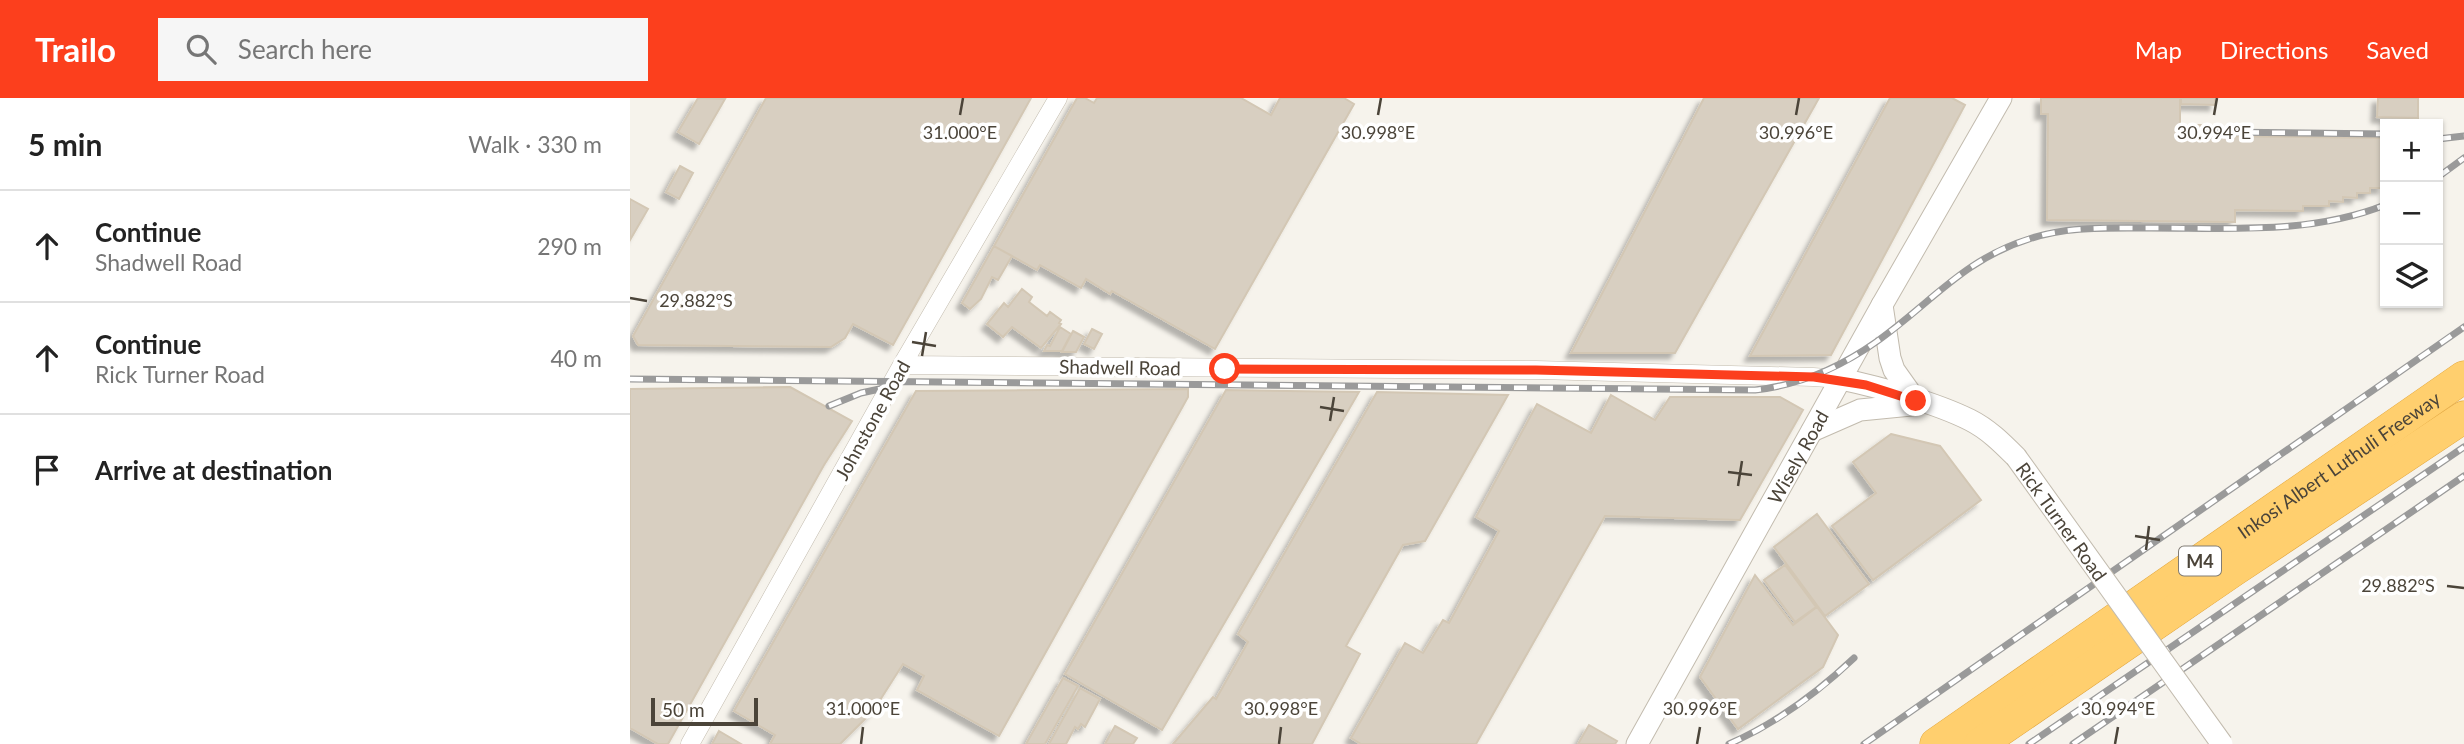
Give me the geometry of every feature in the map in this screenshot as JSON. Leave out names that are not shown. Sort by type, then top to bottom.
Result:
[{"type":"highway","name":"Inkosi Albert Luthuli Freeway","points":[[1936,744],[2464,377]]},
{"type":"highway","name":"Inkosi Albert Luthuli Freeway","points":[[1980,744],[2464,417]]},
{"type":"street","name":"Johnstone Road","points":[[690,744],[902,365],[1058,98]]},
{"type":"street","name":"Wisely Road","points":[[1637,744],[1881,305],[2001,98]]},
{"type":"street","points":[[1881,305],[1894,370],[1922,403]]},
{"type":"street","name":"Shadwell Road","points":[[902,365],[1550,370],[1841,379]]},
{"type":"street","name":"Rick Turner Road","points":[[1841,379],[1971,420],[1993,435],[2016,457],[2222,744]]},
{"type":"street","points":[[1812,430],[1860,410],[1922,403]]},
{"type":"building","points":[[698,98],[725,99],[699,144],[678,132]]},
{"type":"building","points":[[766,98],[1031,98],[893,345],[853,324],[845,338],[831,347],[638,345],[633,336]]},
{"type":"building","points":[[1077,98],[1085,98],[1094,103],[1097,98],[1241,98],[1271,115],[1280,98],[1344,98],[1354,104],[1215,349],[1112,291],[1110,294],[1086,279],[1081,288],[1040,265],[1037,270],[994,246]]},
{"type":"building","points":[[1704,98],[1819,98],[1675,353],[1571,353]]},
{"type":"building","points":[[1890,98],[1952,98],[1965,105],[1831,355],[1750,356]]},
{"type":"building","points":[[2041,98],[2180,98],[2180,125],[2215,125],[2215,136],[2380,138],[2380,188],[2370,188],[2370,193],[2357,193],[2357,198],[2343,197],[2343,202],[2329,201],[2329,206],[2303,206],[2303,211],[2235,210],[2235,222],[2047,220],[2048,114],[2041,114]]},
{"type":"building","points":[[2181,98],[2215,98],[2215,105],[2181,104]]},
{"type":"building","points":[[2378,98],[2418,98],[2418,118],[2377,117]]},
{"type":"building","points":[[680,166],[693,173],[679,199],[666,192]]},
{"type":"building","points":[[630,199],[648,209],[630,240]]},
{"type":"building","points":[[994,246],[1012,256],[998,280],[992,277],[981,299],[970,309],[962,303]]},
{"type":"building","points":[[1022,289],[1032,297],[1029,302],[1047,316],[1050,312],[1061,320],[1061,324],[1041,348],[1012,327],[1003,337],[987,324],[1004,303],[1008,307]]},
{"type":"building","points":[[1060,327],[1071,334],[1062,351],[1044,351],[1047,345],[1050,346]]},
{"type":"building","points":[[1092,329],[1102,334],[1094,349],[1084,344]]},
{"type":"building","points":[[1073,331],[1084,337],[1076,352],[1062,352]]},
{"type":"building","points":[[790,387],[852,421],[824,465],[668,744],[658,744],[630,728],[630,389]]},
{"type":"building","points":[[1188,389],[1188,397],[999,736],[917,690],[924,676],[903,664],[873,711],[840,744],[770,744],[775,735],[734,711],[916,391]]},
{"type":"building","points":[[1226,390],[1359,392],[1162,730],[1065,674]]},
{"type":"building","points":[[1377,392],[1508,395],[1425,541],[1403,545],[1346,646],[1360,654],[1312,744],[1173,744],[1213,697],[1216,699],[1248,642],[1238,634]]},
{"type":"building","points":[[1611,395],[1655,420],[1670,397],[1780,397],[1803,410],[1740,520],[1605,516],[1476,744],[1361,744],[1351,738],[1405,643],[1423,653],[1443,620],[1449,623],[1499,531],[1476,517],[1537,404],[1591,433]]},
{"type":"building","points":[[1891,434],[1940,446],[1981,500],[1873,580],[1832,526],[1876,493],[1853,462]]},
{"type":"building","points":[[1817,514],[1869,584],[1825,616],[1774,547]]},
{"type":"building","points":[[1785,565],[1816,607],[1795,622],[1764,580]]},
{"type":"building","points":[[1755,575],[1793,625],[1817,607],[1838,635],[1823,667],[1738,729],[1700,677]]},
{"type":"building","points":[[1063,678],[1078,686],[1045,744],[1026,744]]},
{"type":"building","points":[[1080,688],[1100,699],[1085,727],[1081,724],[1078,729],[1075,727],[1066,744],[1049,744]]},
{"type":"building","points":[[1589,725],[1617,741],[1615,744],[1578,744]]},
{"type":"building","points":[[1115,726],[1137,738],[1133,744],[1105,744]]},
{"type":"building","points":[[719,731],[741,744],[712,744]]},
{"type":"railway","points":[[2220,132],[2380,134]]},
{"type":"railway","points":[[2443,138],[2464,136]]},
{"type":"railway","points":[[2443,173],[2464,158]]},
{"type":"railway","points":[[630,379],[1755,390],[1788,384],[1848,360],[1876,342],[1966,270],[1985,258],[2029,239],[2083,229],[2295,226],[2325,222],[2380,207]]},
{"type":"railway","points":[[1864,744],[2464,327]]},
{"type":"railway","points":[[829,406],[861,393],[889,387]]},
{"type":"railway","points":[[2029,744],[2464,447]]},
{"type":"railway","points":[[2073,744],[2464,476]]},
{"type":"railway","points":[[1729,744],[1795,707],[1854,658]]},
{"type":"route","points":[[1225,369],[1536,370],[1814,377],[1841,379],[1916,401]]}]
